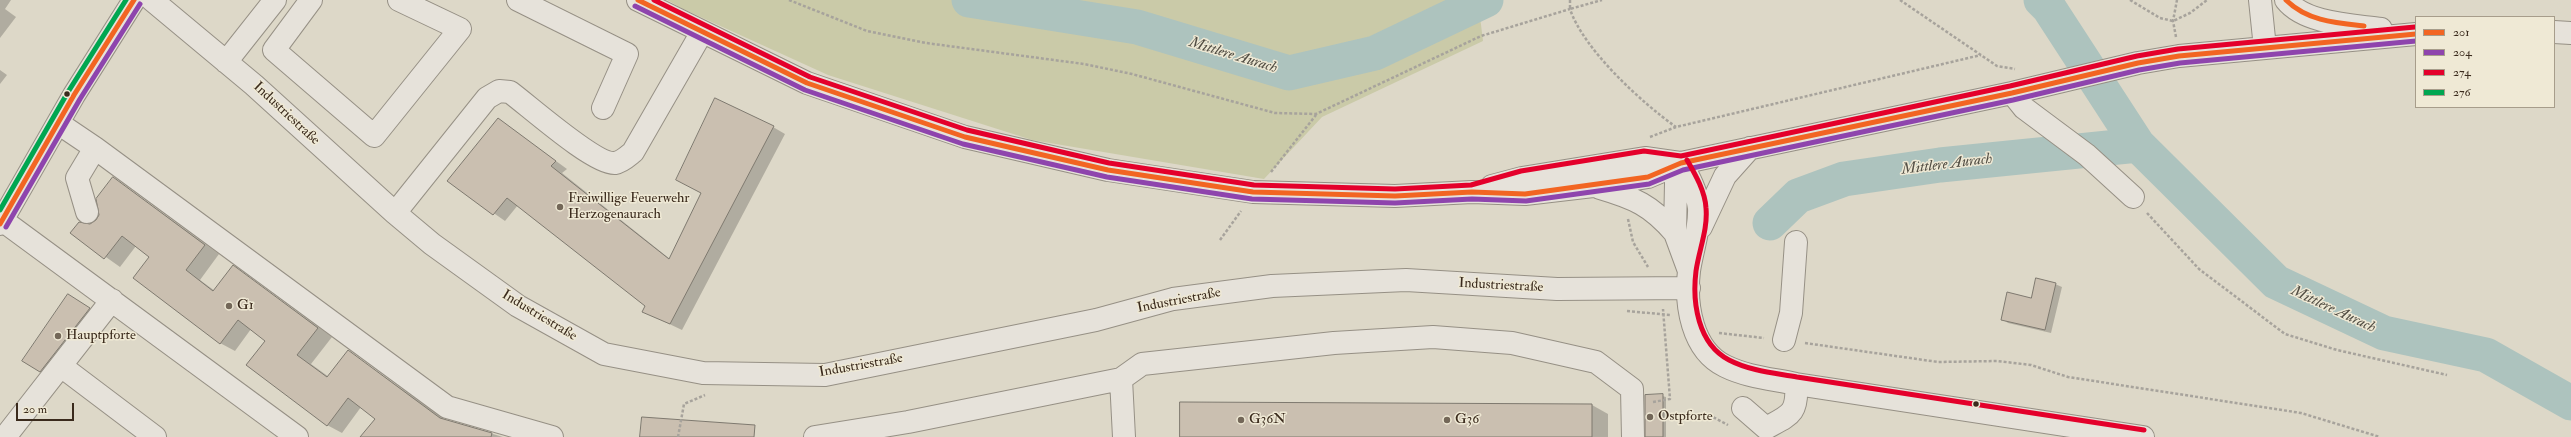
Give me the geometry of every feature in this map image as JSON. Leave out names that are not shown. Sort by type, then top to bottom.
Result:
[{"type":"street","points":[[134,0],[58,123],[1,222],[112,300],[297,437]]},
{"type":"street","name":"Industriestraße","points":[[152,0],[226,62],[432,244],[518,306],[604,354],[702,373],[825,375],[1096,320],[1174,299],[1272,286],[1406,280],[1557,289],[1657,289],[1689,280]]},
{"type":"street","points":[[226,62],[275,0]]},
{"type":"street","points":[[310,0],[274,50],[374,136],[460,29],[399,0]]},
{"type":"street","points":[[518,0],[627,54],[603,108]]},
{"type":"street","points":[[638,0],[807,83],[965,137],[1108,170],[1253,192],[1395,196],[1472,192],[1525,194],[1593,186],[1648,177],[1681,163],[2012,93],[2048,83],[2138,63],[2179,56],[2415,34]]},
{"type":"street","points":[[2260,0],[2265,48]]},
{"type":"street","points":[[2286,0],[2291,7],[2323,21],[2415,34]]},
{"type":"street","points":[[396,213],[487,98],[499,91],[510,92],[596,158],[616,163],[624,159],[634,152],[702,32]]},
{"type":"street","points":[[2555,32],[2571,33]]},
{"type":"street","points":[[2012,93],[2024,108],[2070,141],[2133,197]]},
{"type":"street","points":[[58,123],[95,148],[447,408],[552,437]]},
{"type":"street","points":[[87,212],[77,178],[95,148]]},
{"type":"street","points":[[1696,237],[1725,176],[1750,148]]},
{"type":"street","points":[[1472,192],[1522,178],[1645,158],[1681,163]]},
{"type":"street","points":[[1681,163],[1676,183],[1675,233],[1689,280]]},
{"type":"street","points":[[1681,163],[1697,199],[1696,237],[1689,280],[1690,308],[1700,346],[1712,358],[1725,366],[1744,373],[1796,384],[2143,437]]},
{"type":"street","points":[[1593,186],[1630,196],[1646,205],[1662,217],[1675,233]]},
{"type":"street","points":[[1784,340],[1791,313],[1796,242]]},
{"type":"street","points":[[5,437],[112,300]]},
{"type":"street","points":[[815,437],[908,422],[1121,379],[1142,364],[1334,343],[1433,337],[1512,343],[1596,362],[1632,389],[1633,437]]},
{"type":"street","points":[[60,366],[155,437]]},
{"type":"street","points":[[1121,379],[1124,437]]},
{"type":"street","points":[[1743,408],[1765,434],[1792,413],[1796,405],[1796,384]]},
{"type":"path","points":[[789,0],[867,31],[926,43],[1084,64],[1132,74],[1275,113],[1316,114],[1481,36],[1602,0]]},
{"type":"path","points":[[1570,0],[1570,9],[1574,21],[1586,39],[1635,95],[1676,127]]},
{"type":"path","points":[[1900,0],[1997,66]]},
{"type":"path","points":[[2130,0],[2160,18],[2173,21],[2190,13],[2207,0]]},
{"type":"path","points":[[2177,0],[2173,21],[2177,39]]},
{"type":"path","points":[[1646,139],[1676,127],[1981,55]]},
{"type":"path","points":[[2133,197],[2199,269],[2285,334],[2337,350],[2447,375]]},
{"type":"path","points":[[1629,215],[1628,226],[1633,242],[1651,273],[1665,315],[1670,399],[1663,401]]},
{"type":"path","points":[[1626,311],[1665,315]]},
{"type":"path","points":[[1727,334],[1784,340],[1938,362],[1997,361],[2032,365],[2068,377],[2301,413],[2380,437]]},
{"type":"path","points":[[678,437],[684,404],[719,389],[702,373]]},
{"type":"green space","points":[[667,0],[1478,0],[1483,41],[1322,117],[1264,179],[1032,140],[828,75],[683,9]]},
{"type":"building","name":"Freiwillige Feuerwehr Herzogenaurach","points":[[715,98],[774,126],[670,324],[642,312],[645,306],[507,198],[493,215],[447,181],[498,118],[556,161],[551,166],[669,259],[701,193],[676,180]]},
{"type":"building","name":"G1","points":[[113,177],[205,245],[186,270],[213,291],[233,265],[318,328],[297,355],[327,377],[348,350],[440,418],[492,433],[491,437],[360,437],[375,419],[348,398],[327,426],[246,365],[265,341],[238,320],[220,344],[133,278],[149,257],[122,236],[104,259],[70,233],[79,222],[90,224],[96,220],[99,215],[96,199]]},
{"type":"building","points":[[2036,278],[2056,283],[2045,330],[2001,320],[2007,292],[2031,298]]},
{"type":"building","name":"Hauptpforte","points":[[68,294],[90,308],[40,372],[22,361]]},
{"type":"building","name":"Ostpforte","points":[[1663,394],[1663,437],[1645,437],[1645,395]]},
{"type":"building","name":"G36","points":[[1180,402],[1592,404],[1592,437],[1180,437]]},
{"type":"building","points":[[642,417],[755,425],[754,437],[640,437]]},
{"type":"waterway","name":"Mittlere Aurach","points":[[969,0],[1137,27],[1289,73],[1375,53],[1486,0]]},
{"type":"waterway","name":"Mittlere Aurach","points":[[2041,0],[2049,8],[2138,145],[2276,282],[2384,333],[2486,355],[2571,403]]},
{"type":"waterway","name":"Mittlere Aurach","points":[[1770,223],[1798,196],[1844,179],[1940,165],[2138,145]]},
{"type":"transit line","name":"276","points":[[0,210],[68,92],[126,0]]},
{"type":"transit line","name":"201","points":[[0,224],[74,95],[134,0]]},
{"type":"transit line","name":"201","points":[[638,0],[807,83],[965,137],[1108,170],[1253,192],[1395,196],[1472,192],[1525,194],[1648,177],[1681,163],[2012,93],[2138,63],[2179,56],[2415,34]]},
{"type":"transit line","name":"274","points":[[654,0],[810,77],[967,130],[1109,163],[1254,185],[1395,189],[1471,185],[1521,171],[1644,151],[1681,156],[2010,86],[2137,56],[2178,49],[2415,27]]},
{"type":"transit line","name":"201","points":[[2286,0],[2294,7],[2313,17],[2343,24],[2364,26]]},
{"type":"transit line","name":"204","points":[[6,227],[80,99],[140,4]]},
{"type":"transit line","name":"204","points":[[635,6],[805,90],[963,144],[1107,177],[1252,199],[1395,203],[1472,199],[1526,201],[1649,184],[1683,170],[2013,100],[2139,70],[2180,63],[2415,41]]},
{"type":"transit line","name":"274","points":[[1687,160],[1702,189],[1706,208],[1705,232],[1697,263],[1695,283],[1695,296],[1699,322],[1710,344],[1729,360],[1745,367],[1771,373],[2144,430]]},
{"type":"place","name":"Freiwillige Feuerwehr Herzogenaurach","points":[[560,207]]},
{"type":"place","name":"G1","points":[[229,306]]},
{"type":"place","name":"Hauptpforte","points":[[58,336]]},
{"type":"place","name":"Ostpforte","points":[[1650,417]]},
{"type":"place","name":"G36N","points":[[1241,420]]},
{"type":"place","name":"G36","points":[[1447,420]]}]
